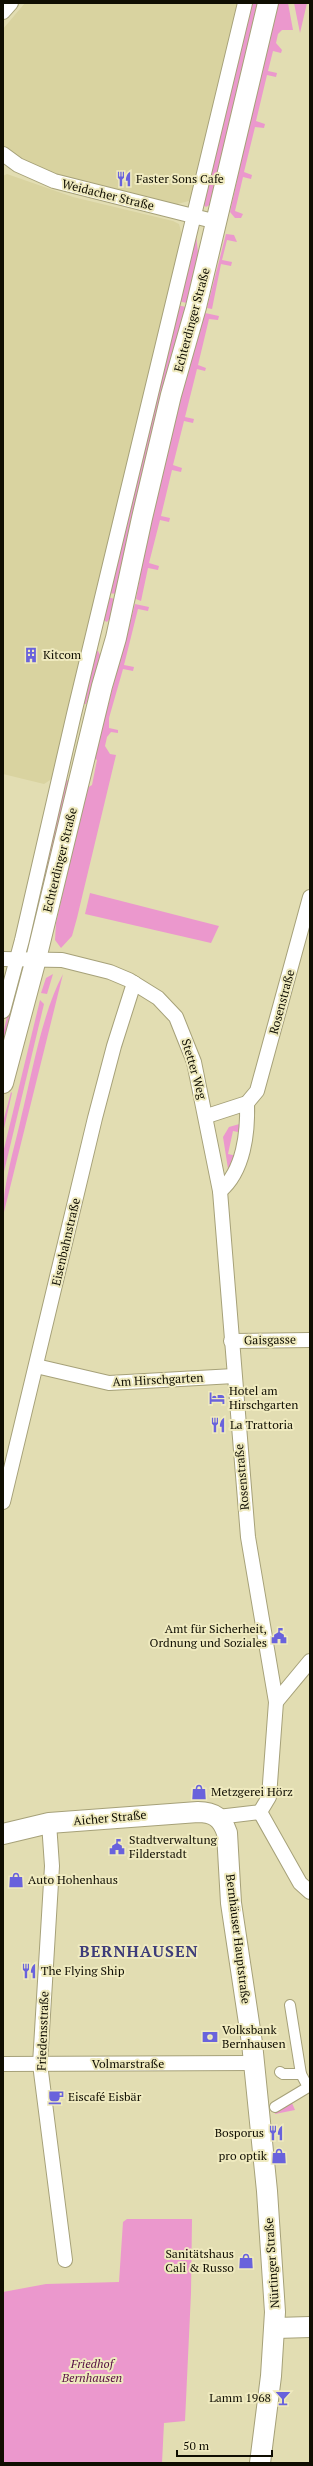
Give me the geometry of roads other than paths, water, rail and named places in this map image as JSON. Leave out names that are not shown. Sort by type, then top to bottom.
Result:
[{"type":"main road","name":"Echterdinger Straße","points":[[3,1083],[27,959],[116,638],[170,403],[217,222],[268,3]]},
{"type":"main road","name":"Aicher Straße","points":[[3,1834],[49,1824],[198,1812],[210,1813],[218,1817]]},
{"type":"main road","name":"Bernhäuser Hauptstraße","points":[[218,1817],[227,1833],[231,1903],[253,2063]]},
{"type":"main road","name":"Nürtinger Straße","points":[[253,2063],[267,2191],[276,2328],[260,2463]]},
{"type":"main road","points":[[276,2328],[310,2327]]},
{"type":"street","points":[[3,12],[11,3]]},
{"type":"street","name":"Echterdinger Straße","points":[[3,1011],[27,959],[93,633],[245,3]]},
{"type":"street","name":"Weidacher Straße","points":[[3,154],[18,165],[54,181],[217,222]]},
{"type":"street","points":[[93,633],[116,638]]},
{"type":"street","name":"Rosenstraße","points":[[247,1103],[257,1091],[310,897]]},
{"type":"street","name":"Stetter Weg","points":[[3,959],[62,960],[122,976],[158,998],[176,1017],[191,1051],[206,1116],[220,1191]]},
{"type":"street","name":"Eisenbahnstraße","points":[[3,1502],[95,1118],[118,1032],[134,983]]},
{"type":"street","points":[[206,1116],[247,1103],[246,1130],[237,1170],[233,1179],[220,1191]]},
{"type":"street","name":"Rosenstraße","points":[[220,1191],[248,1537],[276,1702],[269,1797],[260,1812]]},
{"type":"street","name":"Gaisgasse","points":[[231,1341],[310,1340]]},
{"type":"street","name":"Am Hirschgarten","points":[[36,1366],[101,1382],[118,1383],[234,1376]]},
{"type":"street","points":[[276,1702],[310,1662]]},
{"type":"street","points":[[218,1817],[260,1812],[300,1884],[310,1892]]},
{"type":"street","name":"Friedensstraße","points":[[49,1824],[52,1866],[40,2064],[65,2260]]},
{"type":"street","points":[[275,2107],[306,2092],[300,2074],[290,2005]]},
{"type":"street","name":"Volmarstraße","points":[[3,2064],[253,2063]]},
{"type":"street","points":[[280,2072],[283,2074],[300,2074]]},
{"type":"place","name":"Faster Sons Cafe","points":[[124,179]]},
{"type":"place","name":"Kitcom","points":[[31,655]]},
{"type":"place","name":"Hotel am Hirschgarten","points":[[217,1398]]},
{"type":"place","name":"La Trattoria","points":[[218,1425]]},
{"type":"place","name":"Amt für Sicherheit, Ordnung und Soziales","points":[[279,1636]]},
{"type":"place","name":"Metzgerei Hörz","points":[[199,1792]]},
{"type":"place","name":"Stadtverwaltung Filderstadt","points":[[117,1847]]},
{"type":"place","name":"Auto Hohenhaus","points":[[16,1880]]},
{"type":"place","name":"The Flying Ship","points":[[29,1971]]},
{"type":"place","name":"Volksbank Bernhausen","points":[[210,2037]]},
{"type":"place","name":"Eiscafé Eisbär","points":[[56,2097]]},
{"type":"place","name":"Bosporus","points":[[276,2133]]},
{"type":"place","name":"pro optik","points":[[279,2156]]},
{"type":"place","name":"Sanitätshaus Cali & Russo","points":[[246,2261]]},
{"type":"place","name":"Lamm 1968","points":[[283,2398]]},
{"type":"district","name":"BERNHAUSEN","points":[[139,1951]]},
{"type":"park label","name":"Friedhof Bernhausen","points":[[92,2371]]}]
